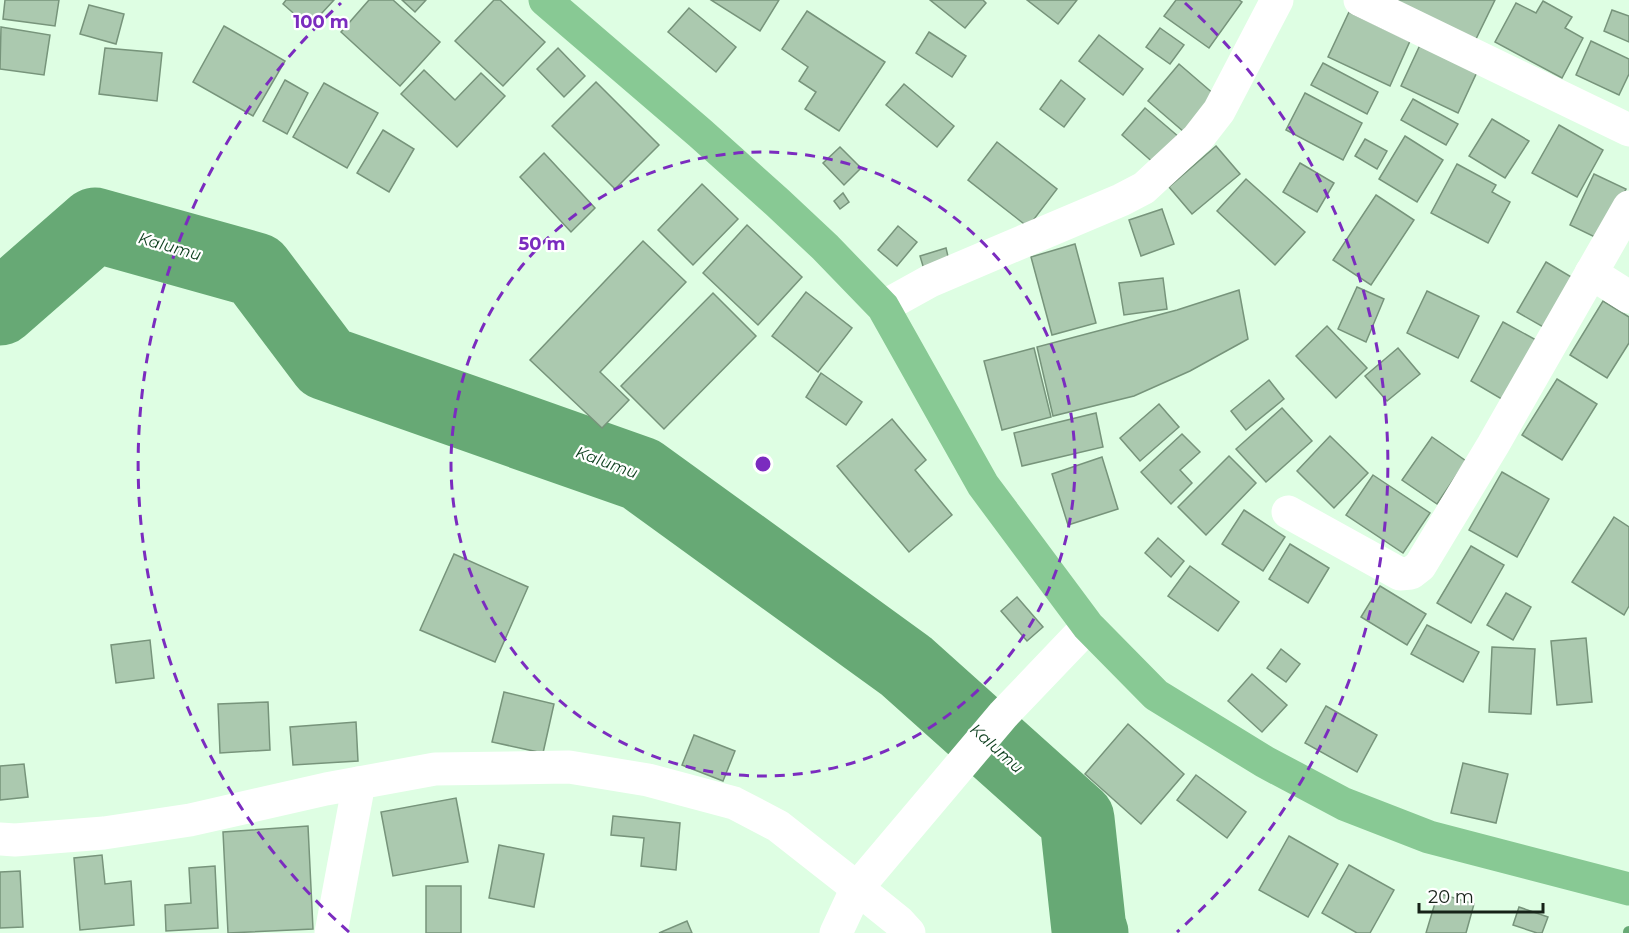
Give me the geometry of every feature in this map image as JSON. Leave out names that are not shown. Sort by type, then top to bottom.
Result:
[{"type":"highway","points":[[545,0],[777,202],[825,247],[883,308],[983,485],[1088,626],[1156,695],[1265,762],[1344,804],[1429,837],[1629,890]]},
{"type":"street","points":[[883,308],[930,281],[1122,200],[1144,188],[1198,138],[1219,111],[1277,0]]},
{"type":"street","points":[[1360,0],[1629,130]]},
{"type":"street","points":[[1288,512],[1400,573],[1411,573],[1420,566],[1493,445],[1629,207]]},
{"type":"street","points":[[1591,273],[1629,297]]},
{"type":"street","points":[[836,933],[857,888],[1003,715],[1088,626]]},
{"type":"street","points":[[0,839],[15,840],[104,832],[190,820],[326,789],[435,769],[569,767],[648,780],[734,803],[778,826],[898,921],[909,933]]},
{"type":"street","points":[[331,933],[359,783]]},
{"type":"building","points":[[5,0],[59,0],[55,26],[3,19]]},
{"type":"building","points":[[286,0],[334,0],[309,27],[283,4]]},
{"type":"building","points":[[369,0],[393,0],[440,42],[400,86],[341,32]]},
{"type":"building","points":[[402,0],[426,0],[415,12]]},
{"type":"building","points":[[494,0],[500,0],[545,42],[503,86],[455,41]]},
{"type":"building","points":[[711,0],[779,0],[760,31]]},
{"type":"building","points":[[930,0],[983,0],[986,3],[965,28]]},
{"type":"building","points":[[1027,0],[1077,0],[1058,24]]},
{"type":"building","points":[[1176,0],[1239,0],[1242,2],[1209,48],[1164,16]]},
{"type":"building","points":[[1391,0],[1495,0],[1475,41]]},
{"type":"building","points":[[1543,1],[1572,17],[1565,28],[1583,38],[1562,78],[1495,42],[1516,3],[1536,13]]},
{"type":"building","points":[[89,5],[124,14],[116,44],[80,34]]},
{"type":"building","points":[[689,8],[736,47],[716,72],[668,32]]},
{"type":"building","points":[[1612,10],[1629,16],[1629,42],[1604,31]]},
{"type":"building","points":[[807,11],[885,62],[839,131],[805,109],[816,92],[799,81],[808,67],[782,49]]},
{"type":"building","points":[[1349,12],[1410,41],[1390,86],[1328,57]]},
{"type":"building","points":[[224,26],[285,61],[253,116],[193,82]]},
{"type":"building","points":[[1,27],[50,35],[44,75],[0,69]]},
{"type":"building","points":[[1160,28],[1184,45],[1170,64],[1146,47]]},
{"type":"building","points":[[929,32],[966,56],[952,77],[916,53]]},
{"type":"building","points":[[1099,35],[1143,69],[1123,95],[1079,61]]},
{"type":"building","points":[[1591,41],[1629,59],[1629,74],[1619,95],[1576,75]]},
{"type":"building","points":[[1420,45],[1477,72],[1458,113],[1401,86]]},
{"type":"building","points":[[105,48],[162,53],[157,101],[99,94]]},
{"type":"building","points":[[558,48],[585,76],[564,97],[537,69]]},
{"type":"building","points":[[1323,63],[1378,92],[1367,114],[1311,85]]},
{"type":"building","points":[[1179,64],[1215,95],[1184,132],[1148,101]]},
{"type":"building","points":[[424,70],[455,100],[481,73],[505,96],[457,147],[401,94]]},
{"type":"building","points":[[285,80],[308,93],[287,134],[263,121]]},
{"type":"building","points":[[1061,80],[1085,99],[1064,127],[1040,109]]},
{"type":"building","points":[[596,82],[659,145],[615,189],[552,126]]},
{"type":"building","points":[[324,83],[378,113],[347,168],[293,137]]},
{"type":"building","points":[[904,84],[954,126],[937,147],[886,105]]},
{"type":"building","points":[[1305,93],[1362,123],[1343,160],[1286,130]]},
{"type":"building","points":[[1413,99],[1458,124],[1446,145],[1401,120]]},
{"type":"building","points":[[1145,108],[1179,137],[1156,165],[1122,135]]},
{"type":"building","points":[[1492,119],[1529,141],[1505,178],[1469,156]]},
{"type":"building","points":[[1559,125],[1603,150],[1577,197],[1532,173]]},
{"type":"building","points":[[383,130],[414,149],[389,192],[357,173]]},
{"type":"building","points":[[1405,136],[1443,160],[1417,202],[1379,179]]},
{"type":"building","points":[[1365,139],[1387,151],[1377,169],[1355,156]]},
{"type":"building","points":[[997,142],[1057,189],[1028,227],[968,180]]},
{"type":"building","points":[[1216,146],[1240,174],[1192,214],[1169,187]]},
{"type":"building","points":[[840,147],[861,168],[844,185],[823,163]]},
{"type":"building","points":[[544,153],[595,208],[571,232],[520,177]]},
{"type":"building","points":[[1300,163],[1334,183],[1317,212],[1283,192]]},
{"type":"building","points":[[1457,164],[1496,185],[1492,192],[1510,202],[1488,243],[1431,213]]},
{"type":"building","points":[[1594,174],[1626,189],[1601,240],[1570,225]]},
{"type":"building","points":[[1246,179],[1305,232],[1275,265],[1217,211]]},
{"type":"building","points":[[702,184],[738,219],[693,265],[658,230]]},
{"type":"building","points":[[843,193],[849,202],[840,209],[834,201]]},
{"type":"building","points":[[1376,195],[1414,220],[1371,285],[1333,260]]},
{"type":"building","points":[[1162,209],[1174,244],[1141,256],[1129,220]]},
{"type":"building","points":[[747,225],[802,277],[758,325],[703,273]]},
{"type":"building","points":[[898,226],[917,242],[897,266],[878,250]]},
{"type":"building","points":[[643,241],[686,282],[600,372],[629,400],[602,428],[530,360]]},
{"type":"building","points":[[1075,244],[1096,323],[1052,335],[1031,257]]},
{"type":"building","points":[[946,248],[951,269],[926,276],[920,256]]},
{"type":"building","points":[[1546,262],[1573,278],[1545,328],[1517,312]]},
{"type":"building","points":[[1163,278],[1167,309],[1124,315],[1119,283]]},
{"type":"building","points":[[1357,287],[1384,299],[1366,342],[1338,329]]},
{"type":"building","points":[[1239,290],[1248,339],[1190,371],[1134,396],[1053,416],[1037,347],[1177,310]]},
{"type":"building","points":[[1427,291],[1479,316],[1458,358],[1407,333]]},
{"type":"building","points":[[806,292],[852,328],[818,372],[772,336]]},
{"type":"building","points":[[713,293],[756,336],[664,429],[621,386]]},
{"type":"building","points":[[1603,301],[1629,317],[1629,343],[1607,378],[1570,355]]},
{"type":"building","points":[[1503,322],[1538,341],[1505,401],[1471,381]]},
{"type":"building","points":[[1327,326],[1367,368],[1336,398],[1296,356]]},
{"type":"building","points":[[1034,348],[1051,417],[1002,430],[984,361]]},
{"type":"building","points":[[1398,348],[1420,374],[1387,401],[1365,376]]},
{"type":"building","points":[[821,373],[862,402],[846,425],[806,397]]},
{"type":"building","points":[[1557,379],[1597,404],[1562,460],[1522,435]]},
{"type":"building","points":[[1269,380],[1284,399],[1246,430],[1231,411]]},
{"type":"building","points":[[1159,404],[1179,427],[1140,461],[1120,438]]},
{"type":"building","points":[[1282,408],[1312,441],[1266,482],[1236,449]]},
{"type":"building","points":[[1096,413],[1103,447],[1022,466],[1014,433]]},
{"type":"building","points":[[892,419],[926,460],[915,470],[952,515],[909,552],[837,466]]},
{"type":"building","points":[[1182,434],[1200,452],[1180,470],[1192,483],[1171,504],[1141,472]]},
{"type":"building","points":[[1330,436],[1368,473],[1334,508],[1297,471]]},
{"type":"building","points":[[1432,437],[1466,461],[1437,504],[1402,480]]},
{"type":"building","points":[[1229,456],[1256,483],[1206,535],[1178,507]]},
{"type":"building","points":[[1102,457],[1118,509],[1068,525],[1052,474]]},
{"type":"building","points":[[1502,472],[1549,499],[1517,557],[1469,530]]},
{"type":"building","points":[[1373,475],[1430,513],[1403,553],[1346,515]]},
{"type":"building","points":[[1244,510],[1285,537],[1263,571],[1222,544]]},
{"type":"building","points":[[1614,517],[1629,527],[1629,606],[1624,615],[1572,582]]},
{"type":"building","points":[[1158,538],[1184,561],[1171,577],[1145,553]]},
{"type":"building","points":[[1290,544],[1329,568],[1308,603],[1269,579]]},
{"type":"building","points":[[1471,546],[1504,565],[1471,623],[1437,603]]},
{"type":"building","points":[[454,554],[528,587],[495,662],[420,630]]},
{"type":"building","points":[[1190,566],[1239,602],[1218,631],[1168,596]]},
{"type":"building","points":[[1380,586],[1426,614],[1407,645],[1361,617]]},
{"type":"building","points":[[1506,593],[1531,607],[1513,640],[1487,625]]},
{"type":"building","points":[[1017,597],[1043,627],[1027,641],[1001,611]]},
{"type":"building","points":[[1427,625],[1479,652],[1463,682],[1411,654]]},
{"type":"building","points":[[1586,638],[1592,702],[1557,705],[1551,641]]},
{"type":"building","points":[[150,640],[154,678],[116,683],[111,645]]},
{"type":"building","points":[[1492,647],[1535,649],[1531,714],[1489,712]]},
{"type":"building","points":[[1281,649],[1300,664],[1286,682],[1267,668]]},
{"type":"building","points":[[1252,674],[1287,705],[1262,732],[1228,701]]},
{"type":"building","points":[[504,692],[554,704],[543,753],[492,742]]},
{"type":"building","points":[[268,702],[270,750],[220,753],[218,704]]},
{"type":"building","points":[[1326,706],[1377,735],[1357,772],[1305,743]]},
{"type":"building","points":[[356,722],[358,761],[293,765],[290,727]]},
{"type":"building","points":[[1128,724],[1184,774],[1141,824],[1085,774]]},
{"type":"building","points":[[694,735],[735,751],[723,781],[682,765]]},
{"type":"building","points":[[1463,763],[1508,774],[1496,823],[1451,813]]},
{"type":"building","points":[[24,764],[28,797],[0,800],[0,766]]},
{"type":"building","points":[[1196,775],[1246,812],[1227,838],[1177,800]]},
{"type":"building","points":[[456,798],[468,862],[393,876],[381,812]]},
{"type":"building","points":[[613,816],[680,823],[676,870],[641,866],[644,838],[611,835]]},
{"type":"building","points":[[308,826],[313,929],[228,933],[223,832]]},
{"type":"building","points":[[1289,836],[1338,864],[1308,917],[1259,890]]},
{"type":"building","points":[[499,845],[544,854],[534,907],[489,898]]},
{"type":"building","points":[[102,855],[105,884],[131,881],[134,925],[80,930],[74,858]]},
{"type":"building","points":[[1349,865],[1394,890],[1370,933],[1357,933],[1322,913]]},
{"type":"building","points":[[215,866],[218,928],[166,931],[165,905],[191,903],[189,868]]},
{"type":"building","points":[[20,871],[23,927],[0,928],[0,872]]},
{"type":"building","points":[[426,886],[461,886],[461,933],[426,933]]},
{"type":"building","points":[[1438,893],[1474,904],[1466,933],[1426,933]]},
{"type":"building","points":[[1519,907],[1548,917],[1542,933],[1513,925]]},
{"type":"building","points":[[687,921],[692,933],[659,933]]},
{"type":"waterway","name":"Kalumu","points":[[0,308],[95,225],[256,270],[326,363],[641,474],[906,666],[1077,819],[1091,933]]}]
